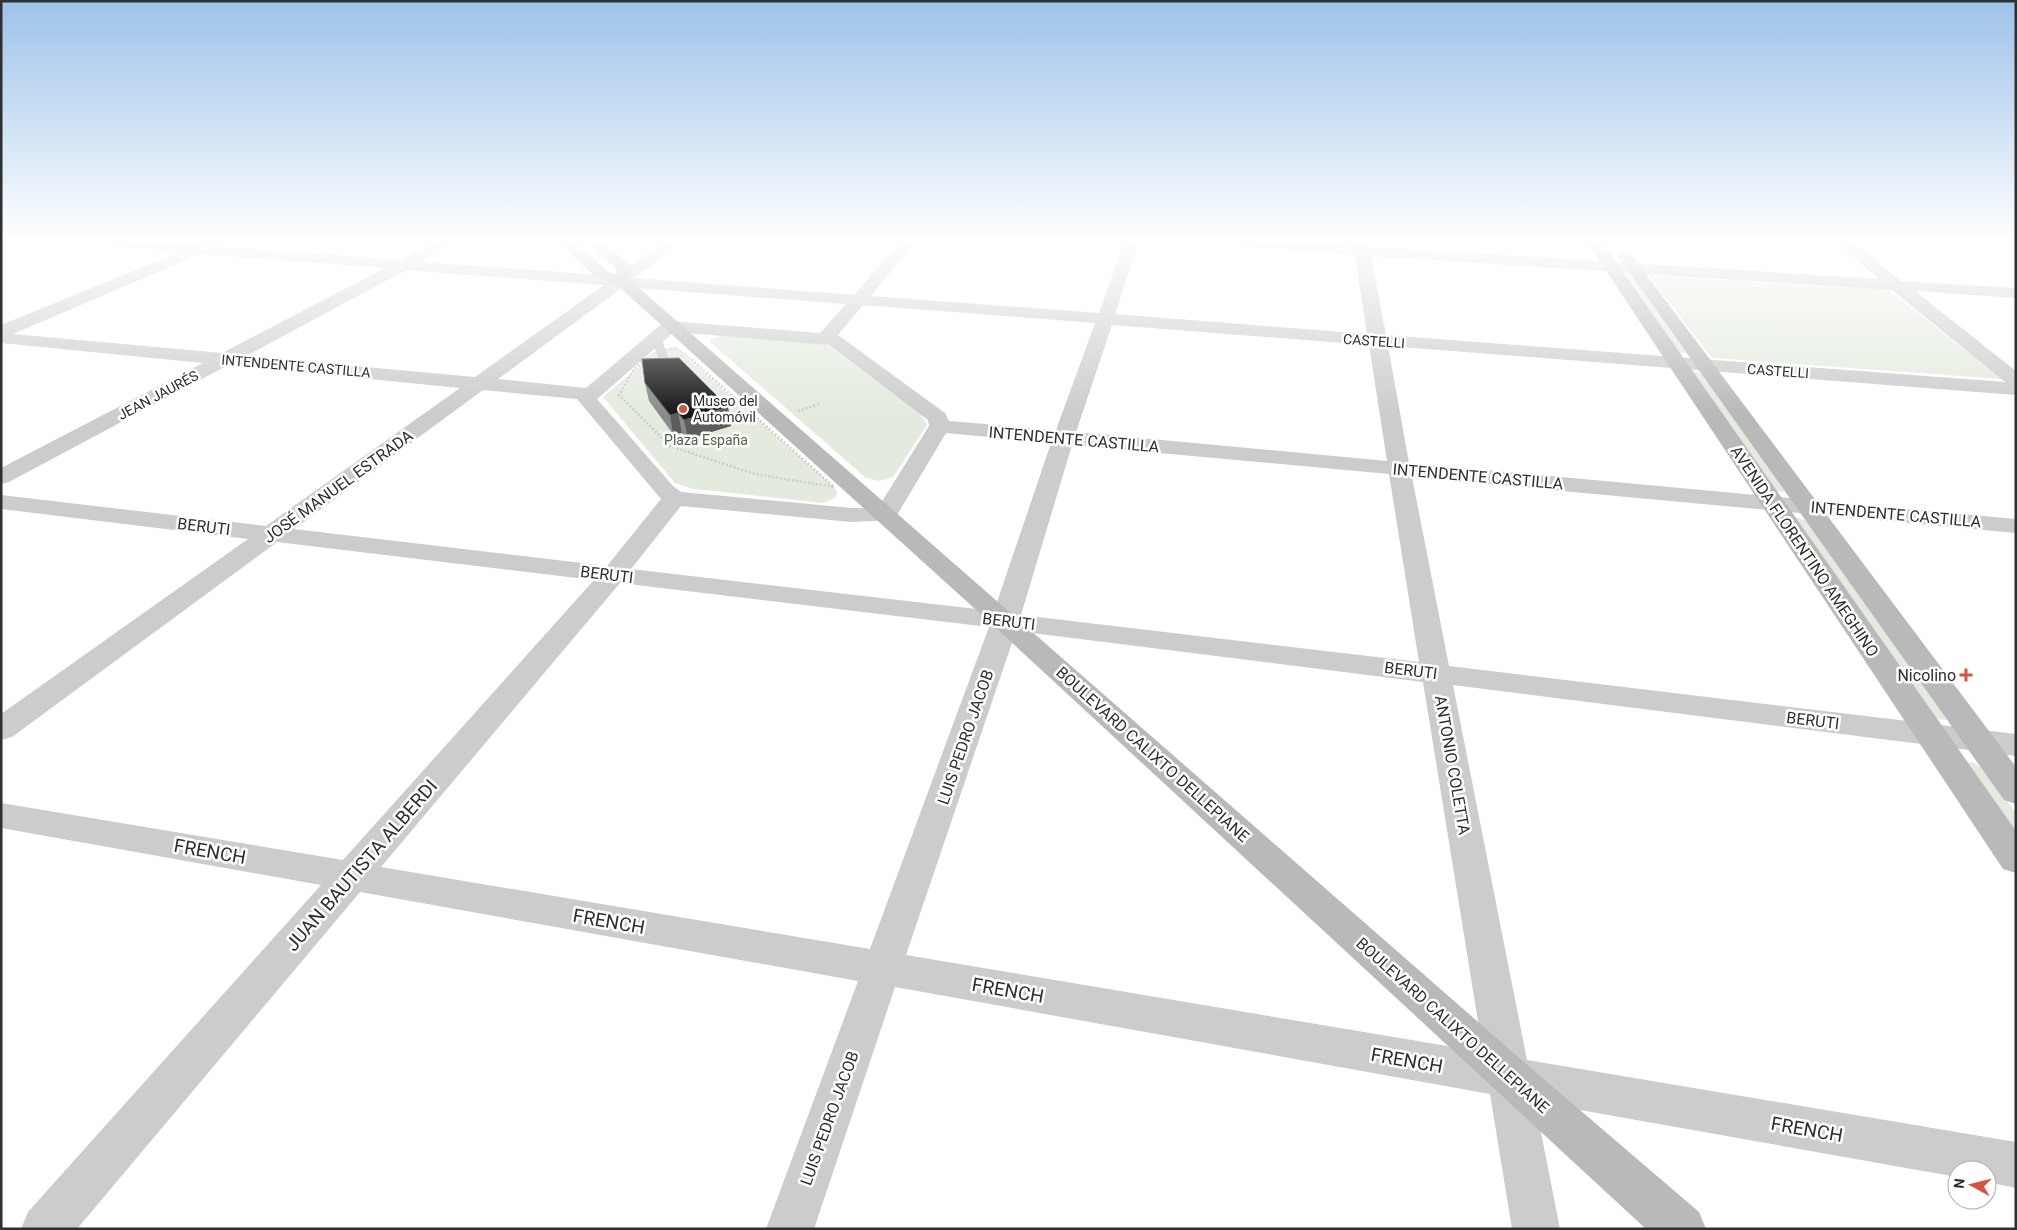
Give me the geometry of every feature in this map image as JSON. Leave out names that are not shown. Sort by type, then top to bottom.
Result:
[{"type":"main road","name":"BOULEVARD CALIXTO DELLEPIANE","points":[[637,299],[663,332],[885,514],[1510,1077],[1682,1229]]},
{"type":"main road","name":"AVENIDA FLORENTINO AMEGHINO","points":[[1640,299],[1677,364],[2016,859]]},
{"type":"main road","name":"AVENIDA FLORENTINO AMEGHINO","points":[[1649,299],[1705,366],[2016,792]]},
{"type":"street","points":[[1,332],[80,299]]},
{"type":"street","name":"JEAN JAURÉS","points":[[1,477],[338,299]]},
{"type":"street","name":"JOSÉ MANUEL ESTRADA","points":[[1,730],[596,299]]},
{"type":"street","name":"CASTELLI","points":[[828,299],[2016,389]]},
{"type":"street","points":[[826,338],[859,299]]},
{"type":"street","name":"LUIS PEDRO JACOB","points":[[790,1229],[1006,621],[1064,437],[1112,299]]},
{"type":"street","name":"ANTONIO COLETTA","points":[[1371,299],[1399,468],[1536,1229]]},
{"type":"street","points":[[1914,299],[2016,381]]},
{"type":"street","points":[[663,332],[826,338],[834,340],[938,417],[940,426],[885,514],[851,515],[675,498],[665,491],[587,400],[590,394],[663,332]]},
{"type":"street","name":"INTENDENTE CASTILLA","points":[[1,338],[590,394]]},
{"type":"street","name":"INTENDENTE CASTILLA","points":[[940,426],[2016,526]]},
{"type":"street","name":"JUAN BAUTISTA ALBERDI","points":[[45,1229],[613,575],[675,498]]},
{"type":"street","name":"BERUTI","points":[[1,502],[1006,621],[2016,744]]},
{"type":"street","name":"FRENCH","points":[[1,815],[2016,1165]]},
{"type":"lane","points":[[663,332],[669,374]]},
{"type":"path","points":[[630,373],[619,395],[670,446],[755,474],[834,487]]},
{"type":"path","points":[[791,413],[819,404]]},
{"type":"green space","points":[[1641,299],[1649,299],[1686,353],[1679,353]]},
{"type":"green space","points":[[1667,299],[1901,299],[2002,379],[1712,358]]},
{"type":"green space","name":"Plaza España","points":[[724,335],[820,343],[829,346],[921,414],[927,425],[893,477],[879,481],[866,478],[710,342],[711,339]]},
{"type":"green space","name":"Plaza España","points":[[676,348],[834,487],[837,492],[836,497],[824,503],[693,489],[675,483],[603,397],[658,350]]},
{"type":"green space","points":[[1692,371],[1701,373],[1785,492],[1777,491]]},
{"type":"green space","points":[[1795,517],[1807,521],[1947,720],[1936,719]]},
{"type":"green space","points":[[1972,762],[1984,769],[2016,813],[2016,837],[1966,763]]},
{"type":"building","points":[[679,358],[728,407],[684,420],[678,413],[670,415],[645,383],[642,359]]},
{"type":"place","name":"Museo del Automóvil","points":[[683,409]]},
{"type":"place","name":"Nicolino","points":[[1966,675]]}]
